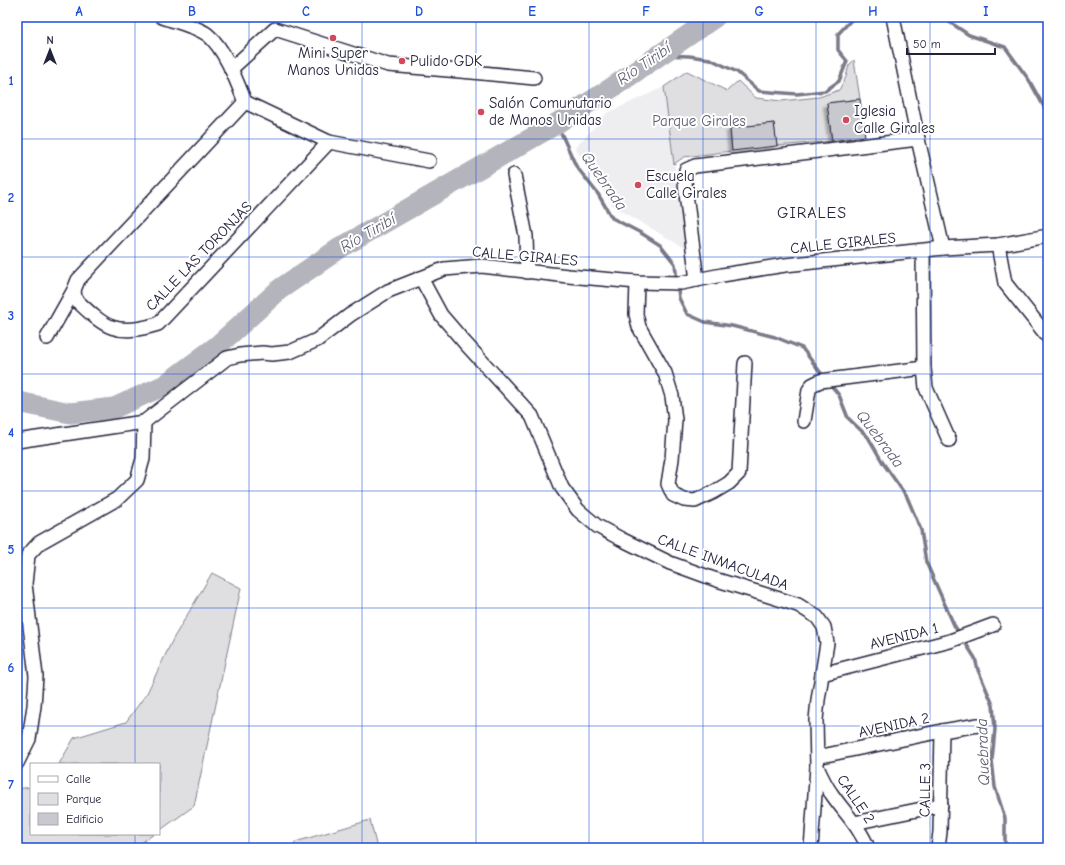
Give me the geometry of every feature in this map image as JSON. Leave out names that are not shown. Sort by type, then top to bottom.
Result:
[{"type":"street","points":[[162,17],[191,27],[208,35],[220,49],[231,69],[245,102],[328,142],[429,161]]},
{"type":"street","points":[[893,17],[918,139],[943,248]]},
{"type":"street","points":[[231,69],[275,29],[388,64],[534,78]]},
{"type":"street","points":[[47,338],[78,280],[245,102]]},
{"type":"street","points":[[697,280],[686,194],[686,170],[695,166],[918,139]]},
{"type":"street","name":"CALLE LAS TORONJAS","points":[[74,290],[75,299],[92,316],[108,327],[122,331],[144,329],[158,324],[328,142]]},
{"type":"street","points":[[514,175],[526,236],[527,272]]},
{"type":"street","name":"CALLE GIRALES","points":[[17,441],[144,422],[227,358],[240,355],[290,352],[317,340],[350,315],[388,291],[444,269],[482,266],[527,272],[637,282],[681,283],[786,265],[943,248],[998,244],[1048,236]]},
{"type":"street","points":[[998,244],[1005,283],[1048,337]]},
{"type":"street","points":[[923,250],[924,368],[926,388],[949,440]]},
{"type":"street","name":"CALLE INMACULADA","points":[[421,278],[441,315],[532,416],[562,488],[578,510],[597,526],[670,563],[714,579],[798,605],[817,617],[824,627],[827,643],[816,720],[817,762],[811,848]]},
{"type":"street","points":[[637,282],[636,314],[639,327],[665,373],[672,396],[675,420],[672,459],[668,484],[673,495],[684,500],[695,501],[714,492],[739,473],[745,363]]},
{"type":"street","points":[[804,421],[809,390],[812,385],[820,381],[924,368]]},
{"type":"street","points":[[17,762],[29,739],[34,706],[36,676],[25,584],[28,555],[39,543],[117,499],[137,480],[143,459],[144,422]]},
{"type":"street","name":"AVENIDA 1","points":[[822,674],[950,641],[993,625]]},
{"type":"street","name":"AVENIDA 2","points":[[817,762],[942,731],[978,725]]},
{"type":"street","name":"CALLE 3","points":[[938,848],[941,806],[942,731]]},
{"type":"street","name":"CALLE 2","points":[[817,762],[830,792],[854,823],[868,848]]},
{"type":"street","points":[[854,823],[941,806]]},
{"type":"shaded area","name":"Escuela Calle Girales","points":[[664,87],[686,249],[613,206],[575,148],[607,113]]},
{"type":"green space","name":"Parque Girales","points":[[854,60],[860,99],[827,103],[832,141],[777,146],[774,123],[730,128],[732,151],[684,157],[674,164],[664,87],[687,71],[727,91],[738,81],[756,98],[781,101],[819,97],[839,90],[846,77],[849,65]]},
{"type":"green space","points":[[212,573],[241,588],[194,806],[160,830],[160,763],[60,763],[74,738],[126,722],[147,693],[173,639]]},
{"type":"green space","points":[[30,787],[30,835],[153,835],[134,848],[17,848],[17,789]]},
{"type":"green space","points":[[370,820],[377,848],[294,848],[295,842]]},
{"type":"building","name":"Iglesia Calle Girales","points":[[860,99],[865,136],[832,141],[827,103]]},
{"type":"building","points":[[774,123],[777,146],[732,151],[730,128]]},
{"type":"waterway","name":"Río Tiribí","points":[[17,401],[70,413],[114,408],[165,385],[216,347],[280,289],[340,248],[551,127],[613,87],[715,17]]},
{"type":"waterway","points":[[659,55],[689,56],[710,59],[737,72],[759,91],[797,94],[825,91],[839,81],[847,61],[838,50],[838,34],[854,17]]},
{"type":"waterway","name":"Quebrada","points":[[942,17],[969,35],[1005,47],[1029,80],[1048,114]]},
{"type":"waterway","name":"Quebrada","points":[[557,124],[576,166],[598,194],[612,218],[660,245],[675,264],[679,298],[687,314],[705,322],[732,326],[775,337],[802,348],[824,377]]},
{"type":"waterway","name":"Quebrada","points":[[829,383],[839,395],[848,418],[868,437],[883,463],[907,497],[921,530],[926,562],[954,625],[975,658],[978,670],[993,705],[995,729],[992,760],[995,787],[1005,818],[1005,848]]},
{"type":"place","name":"Mini Super Manos Unidas","points":[[333,38]]},
{"type":"place","name":"Pulido GDK","points":[[402,61]]},
{"type":"place","name":"Salón Comunutario de Manos Unidas","points":[[481,112]]},
{"type":"place","name":"Iglesia Calle Girales","points":[[846,120]]},
{"type":"place","name":"Escuela Calle Girales","points":[[638,185]]},
{"type":"district","name":"GIRALES","points":[[812,213]]}]
